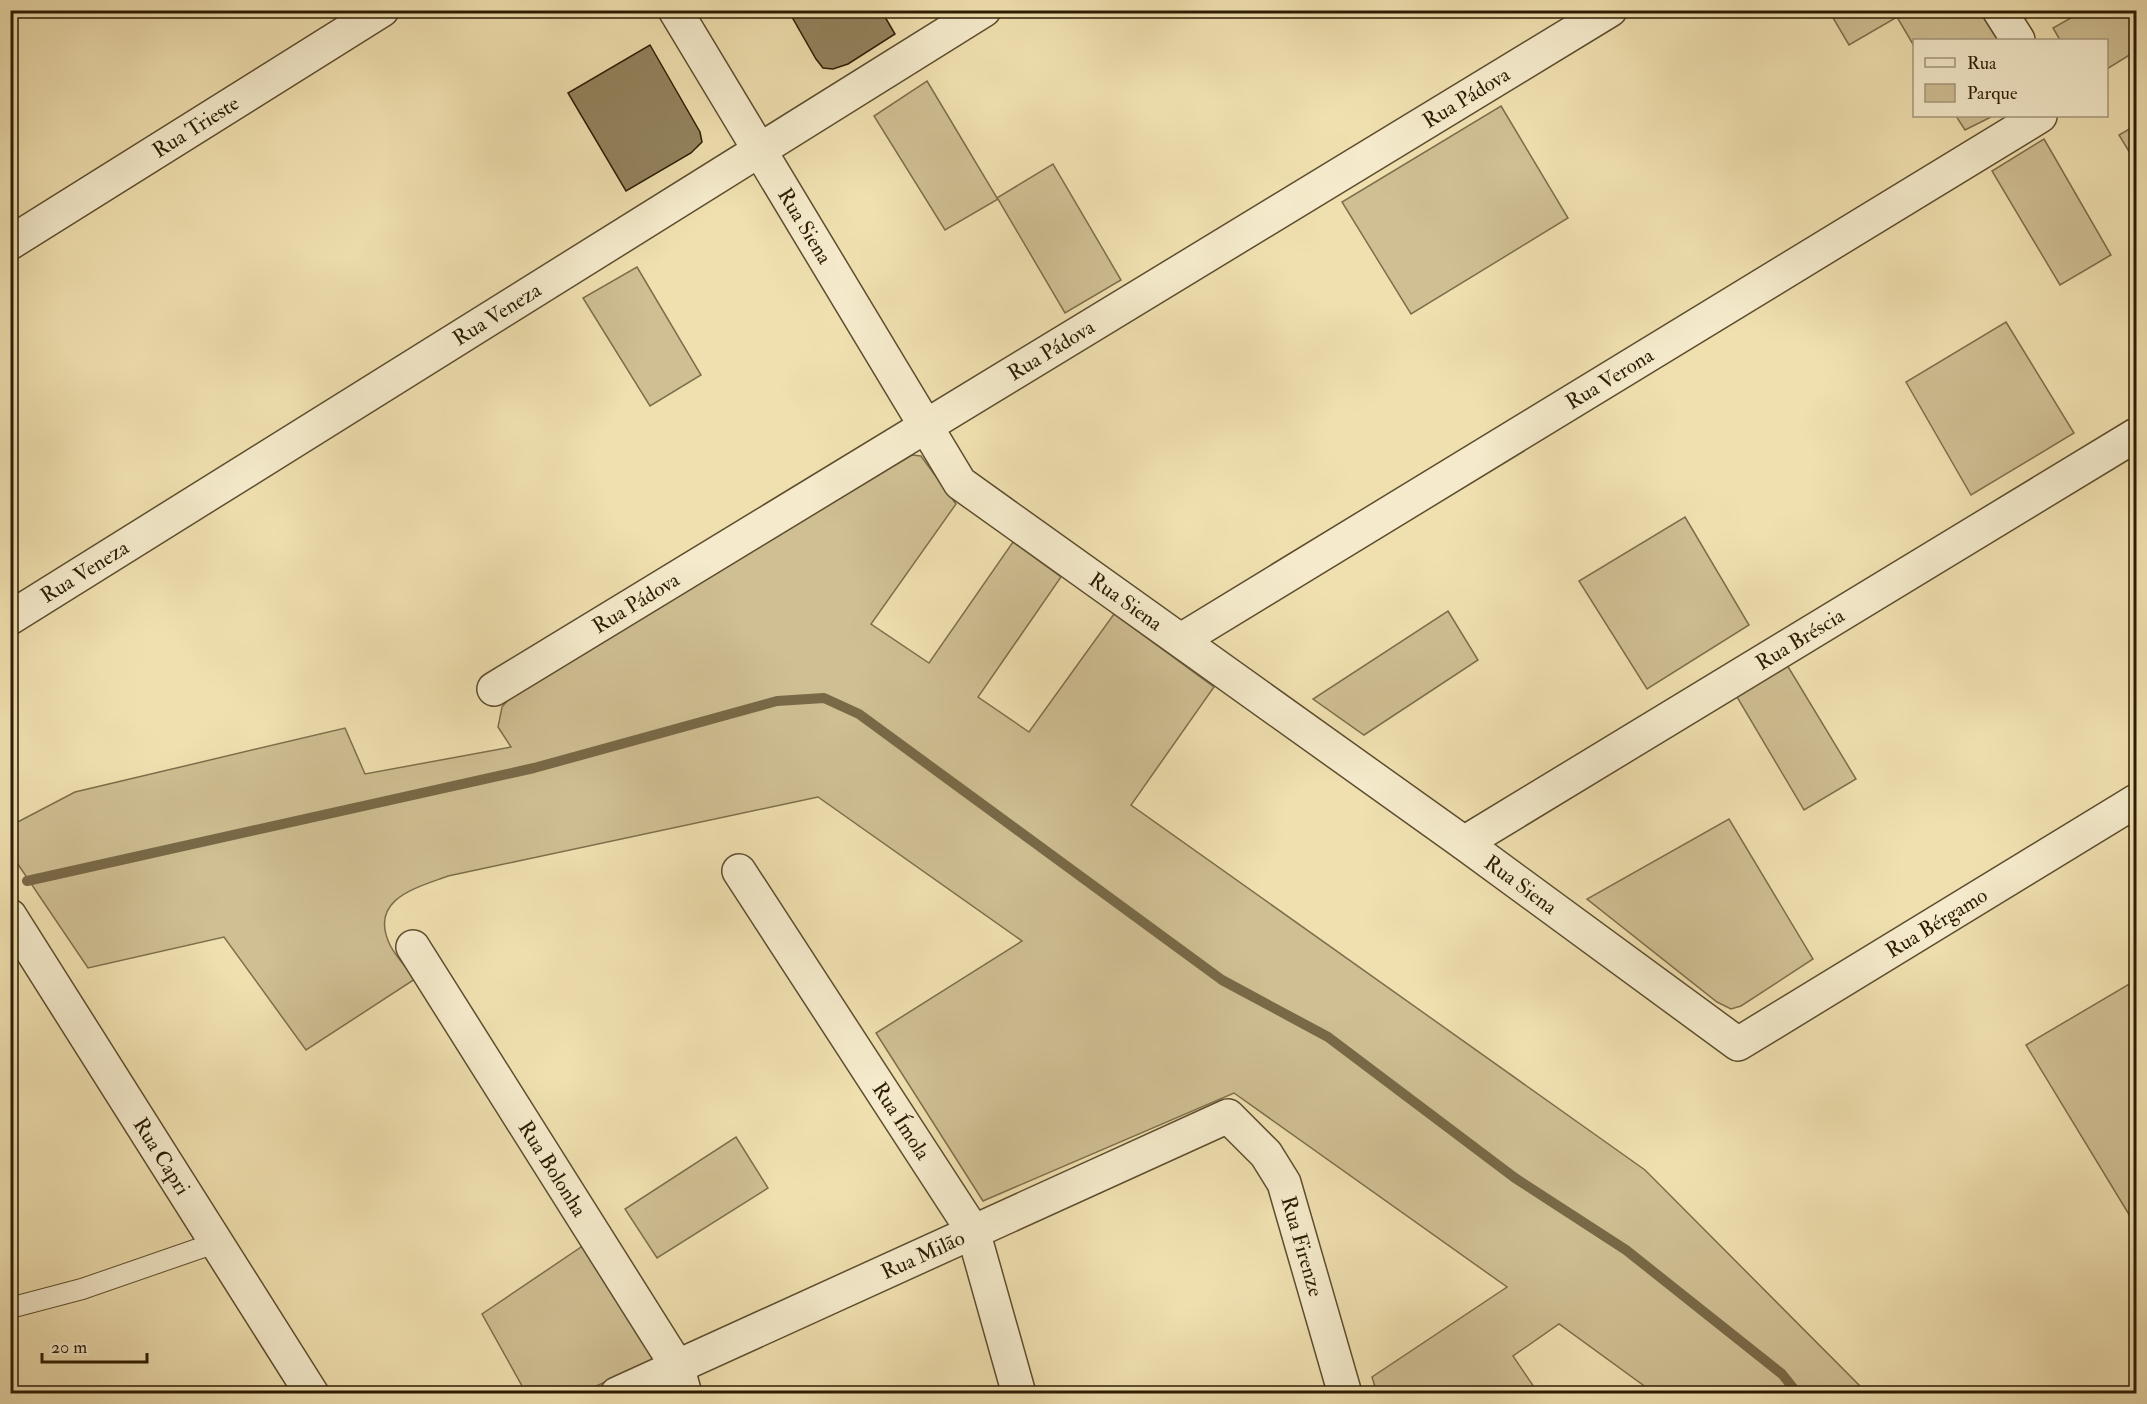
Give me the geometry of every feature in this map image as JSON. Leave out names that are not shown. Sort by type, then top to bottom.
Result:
[{"type":"street","name":"Rua Trieste","points":[[10,243],[382,10]]},
{"type":"street","name":"Rua Siena","points":[[675,10],[960,483],[1464,843],[1738,1044]]},
{"type":"street","name":"Rua Veneza","points":[[10,618],[984,10]]},
{"type":"street","name":"Rua Pádova","points":[[494,689],[1610,10]]},
{"type":"street","points":[[1999,10],[2017,39]]},
{"type":"street","name":"Rua Verona","points":[[1181,640],[2038,117]]},
{"type":"street","name":"Rua Bréscia","points":[[1464,843],[2136,435]]},
{"type":"street","name":"Rua Bérgamo","points":[[1738,1044],[2136,801]]},
{"type":"street","name":"Rua Ímola","points":[[739,871],[973,1231],[1019,1394]]},
{"type":"street","name":"Rua Capri","points":[[10,916],[312,1394]]},
{"type":"street","name":"Rua Bolonha","points":[[413,947],[681,1380]]},
{"type":"street","name":"Rua Milão","points":[[617,1394],[681,1380],[973,1231],[1228,1116]]},
{"type":"street","name":"Rua Firenze","points":[[1228,1116],[1266,1154],[1284,1183],[1346,1394]]},
{"type":"lane","points":[[10,1308],[82,1289],[218,1242]]},
{"type":"green space","points":[[1829,11],[1987,11],[2004,39],[1913,39],[1913,44],[1897,17],[1849,45]]},
{"type":"green space","points":[[2083,11],[2136,11],[2136,51],[2108,68],[2108,39],[2059,39],[2053,28]]},
{"type":"green space","points":[[927,81],[997,198],[1053,164],[1121,280],[1065,313],[998,199],[945,230],[874,116]]},
{"type":"green space","points":[[1501,106],[1568,218],[1411,314],[1342,202]]},
{"type":"green space","points":[[1957,117],[1991,117],[1965,130]]},
{"type":"green space","points":[[2136,125],[2136,163],[2119,135]]},
{"type":"green space","points":[[2044,139],[2111,255],[2060,285],[1992,171]]},
{"type":"green space","points":[[637,267],[701,375],[650,406],[583,298]]},
{"type":"green space","points":[[2006,322],[2074,433],[1971,495],[1906,382]]},
{"type":"green space","points":[[912,455],[921,456],[956,504],[871,624],[929,663],[1013,542],[1061,577],[978,697],[1029,732],[1114,614],[1214,687],[1131,805],[1645,1170],[1867,1393],[1654,1393],[1559,1324],[1513,1356],[1538,1393],[1460,1394],[1458,1391],[1454,1394],[1377,1393],[1372,1377],[1507,1287],[1234,1093],[983,1201],[876,1033],[1022,941],[818,797],[448,876],[422,885],[399,898],[390,906],[385,916],[385,929],[390,945],[415,979],[306,1050],[224,937],[88,968],[11,854],[10,826],[75,792],[345,728],[365,774],[511,747],[498,727],[502,707],[512,695]]},
{"type":"green space","points":[[1685,517],[1749,625],[1647,689],[1579,581]]},
{"type":"green space","points":[[1448,611],[1478,660],[1364,735],[1313,699]]},
{"type":"green space","points":[[1787,665],[1856,779],[1804,810],[1737,697]]},
{"type":"green space","points":[[1729,819],[1813,959],[1741,1006],[1731,1009],[1717,1002],[1587,899]]},
{"type":"green space","points":[[2136,980],[2136,1226],[2026,1045]]},
{"type":"green space","points":[[736,1137],[768,1188],[657,1258],[625,1209]]},
{"type":"green space","points":[[590,1241],[658,1358],[581,1393],[526,1393],[482,1314]]},
{"type":"building","points":[[788,10],[881,10],[895,34],[848,64],[833,69],[823,68]]},
{"type":"building","points":[[650,45],[700,132],[702,142],[691,153],[626,191],[568,93]]},
{"type":"waterway","points":[[27,881],[534,768],[777,701],[824,698],[859,714],[1222,980],[1328,1037],[1515,1178],[1626,1250],[1782,1374],[1798,1394]]}]
